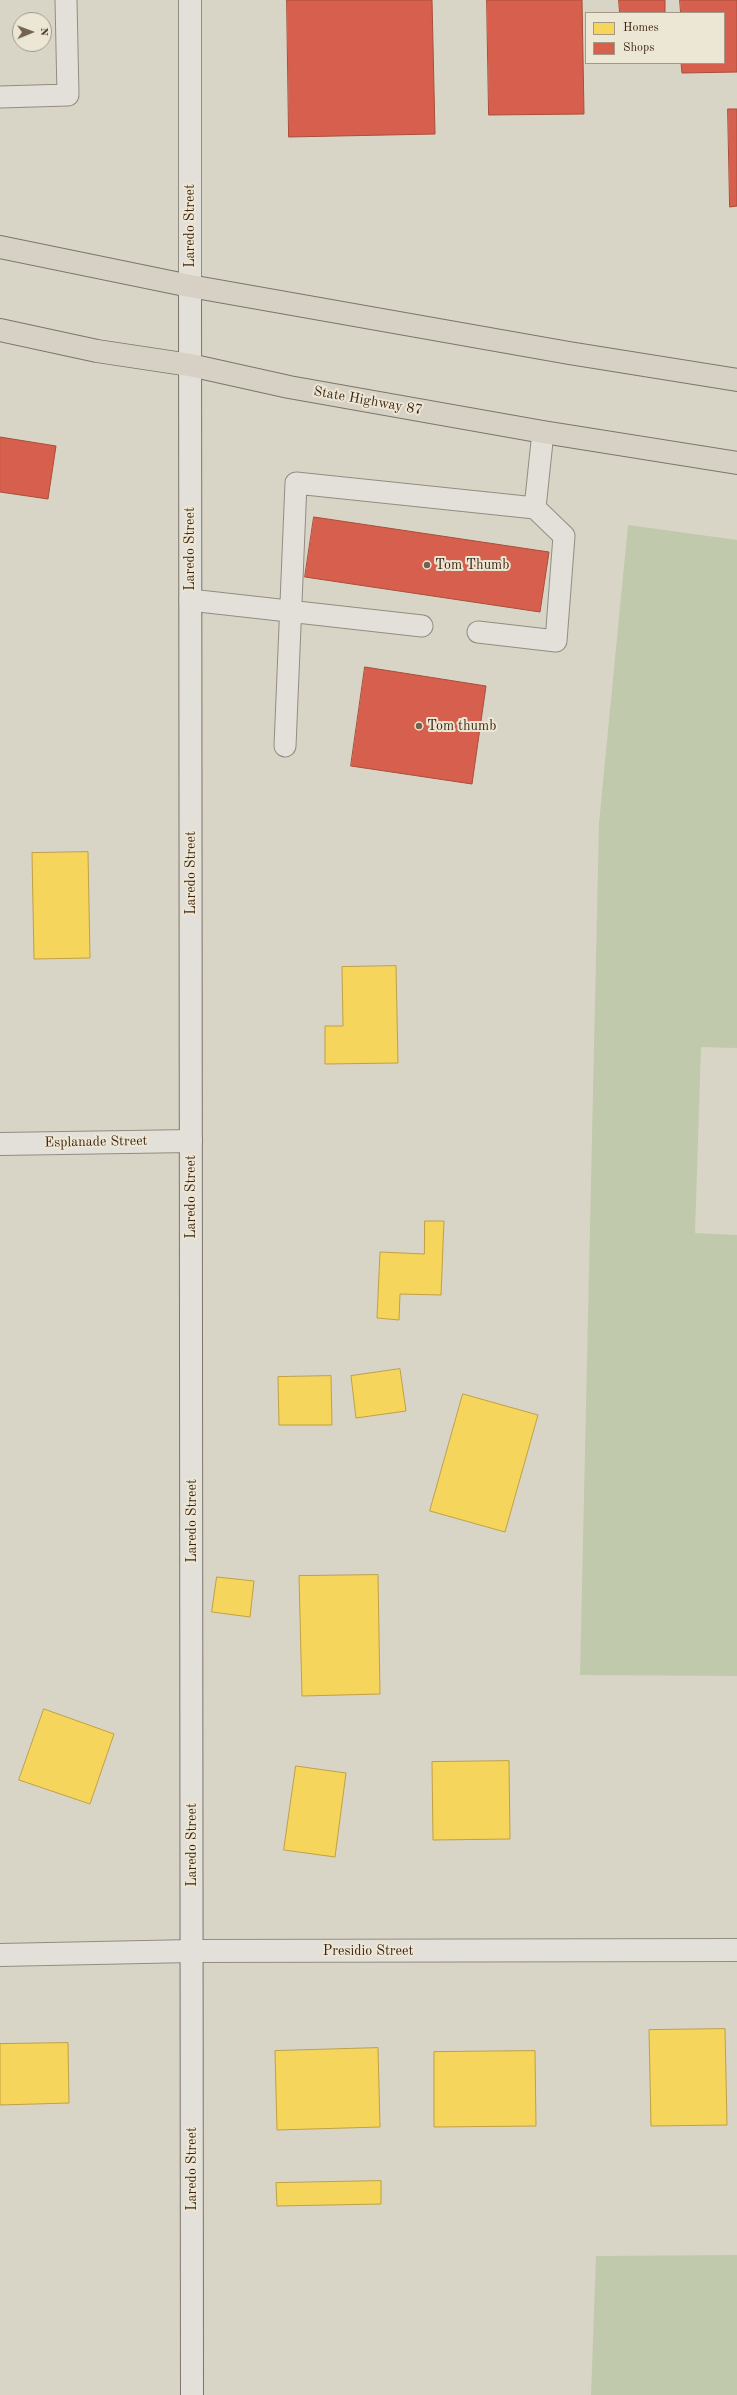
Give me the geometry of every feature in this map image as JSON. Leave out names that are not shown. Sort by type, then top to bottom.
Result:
[{"type":"highway","points":[[0,247],[190,286],[561,352],[737,380]]},
{"type":"highway","name":"State Highway 87","points":[[0,330],[97,351],[190,365],[289,387],[544,432],[737,463]]},
{"type":"street","name":"Laredo Street","points":[[190,0],[192,2395]]},
{"type":"street","name":"Esplanade Street","points":[[0,1144],[191,1141]]},
{"type":"street","name":"Presidio Street","points":[[0,1955],[192,1951],[737,1950]]},
{"type":"lane","points":[[0,97],[68,95],[66,0]]},
{"type":"lane","points":[[535,508],[544,432]]},
{"type":"lane","points":[[285,746],[289,609],[296,483],[535,508],[564,536],[556,641],[478,632]]},
{"type":"lane","points":[[190,600],[289,609],[422,626]]},
{"type":"green space","points":[[628,525],[737,540],[737,1048],[701,1047],[695,1233],[737,1235],[737,1676],[580,1675],[599,823]]},
{"type":"green space","points":[[737,2255],[737,2395],[591,2395],[596,2256]]},
{"type":"building: Homes","points":[[88,852],[90,958],[34,959],[32,853]]},
{"type":"building: Homes","points":[[396,966],[398,1063],[325,1064],[325,1026],[343,1026],[342,967]]},
{"type":"building: Homes","points":[[425,1221],[444,1221],[441,1295],[400,1294],[399,1320],[377,1318],[380,1252],[424,1254]]},
{"type":"building: Homes","points":[[400,1369],[406,1411],[356,1418],[351,1376]]},
{"type":"building: Homes","points":[[331,1376],[332,1425],[279,1425],[278,1377]]},
{"type":"building: Homes","points":[[463,1394],[538,1415],[505,1532],[430,1511]]},
{"type":"building: Homes","points":[[378,1575],[380,1694],[302,1696],[299,1576]]},
{"type":"building: Homes","points":[[217,1577],[254,1581],[250,1617],[212,1612]]},
{"type":"building: Homes","points":[[44,1709],[114,1734],[90,1804],[19,1780]]},
{"type":"building: Homes","points":[[509,1761],[510,1839],[433,1840],[432,1762]]},
{"type":"building: Homes","points":[[296,1766],[346,1773],[335,1857],[284,1850]]},
{"type":"building: Homes","points":[[725,2029],[727,2125],[651,2126],[649,2030]]},
{"type":"building: Homes","points":[[68,2043],[69,2103],[0,2105],[0,2044]]},
{"type":"building: Homes","points":[[378,2048],[380,2127],[277,2130],[275,2051]]},
{"type":"building: Homes","points":[[535,2051],[536,2126],[434,2127],[434,2052]]},
{"type":"building: Homes","points":[[381,2181],[381,2204],[277,2206],[276,2183]]},
{"type":"building: Shops","points":[[287,0],[432,0],[435,134],[289,137]]},
{"type":"building: Shops","points":[[487,0],[582,0],[584,114],[489,115]]},
{"type":"building: Shops","points":[[619,0],[665,0],[665,12],[620,12]]},
{"type":"building: Shops","points":[[680,0],[737,0],[737,72],[682,73],[681,64],[725,64],[725,12],[681,12]]},
{"type":"building: Shops","points":[[728,109],[737,109],[737,206],[730,207]]},
{"type":"building: Shops","points":[[0,437],[56,446],[48,499],[0,492]]},
{"type":"building: Shops","name":"Tom Thumb","points":[[314,517],[549,552],[540,612],[305,577]]},
{"type":"building: Shops","name":"Tom thumb","points":[[365,667],[486,686],[472,784],[351,766]]},
{"type":"place","name":"Tom Thumb","points":[[427,565]]},
{"type":"place","name":"Tom thumb","points":[[419,726]]}]
